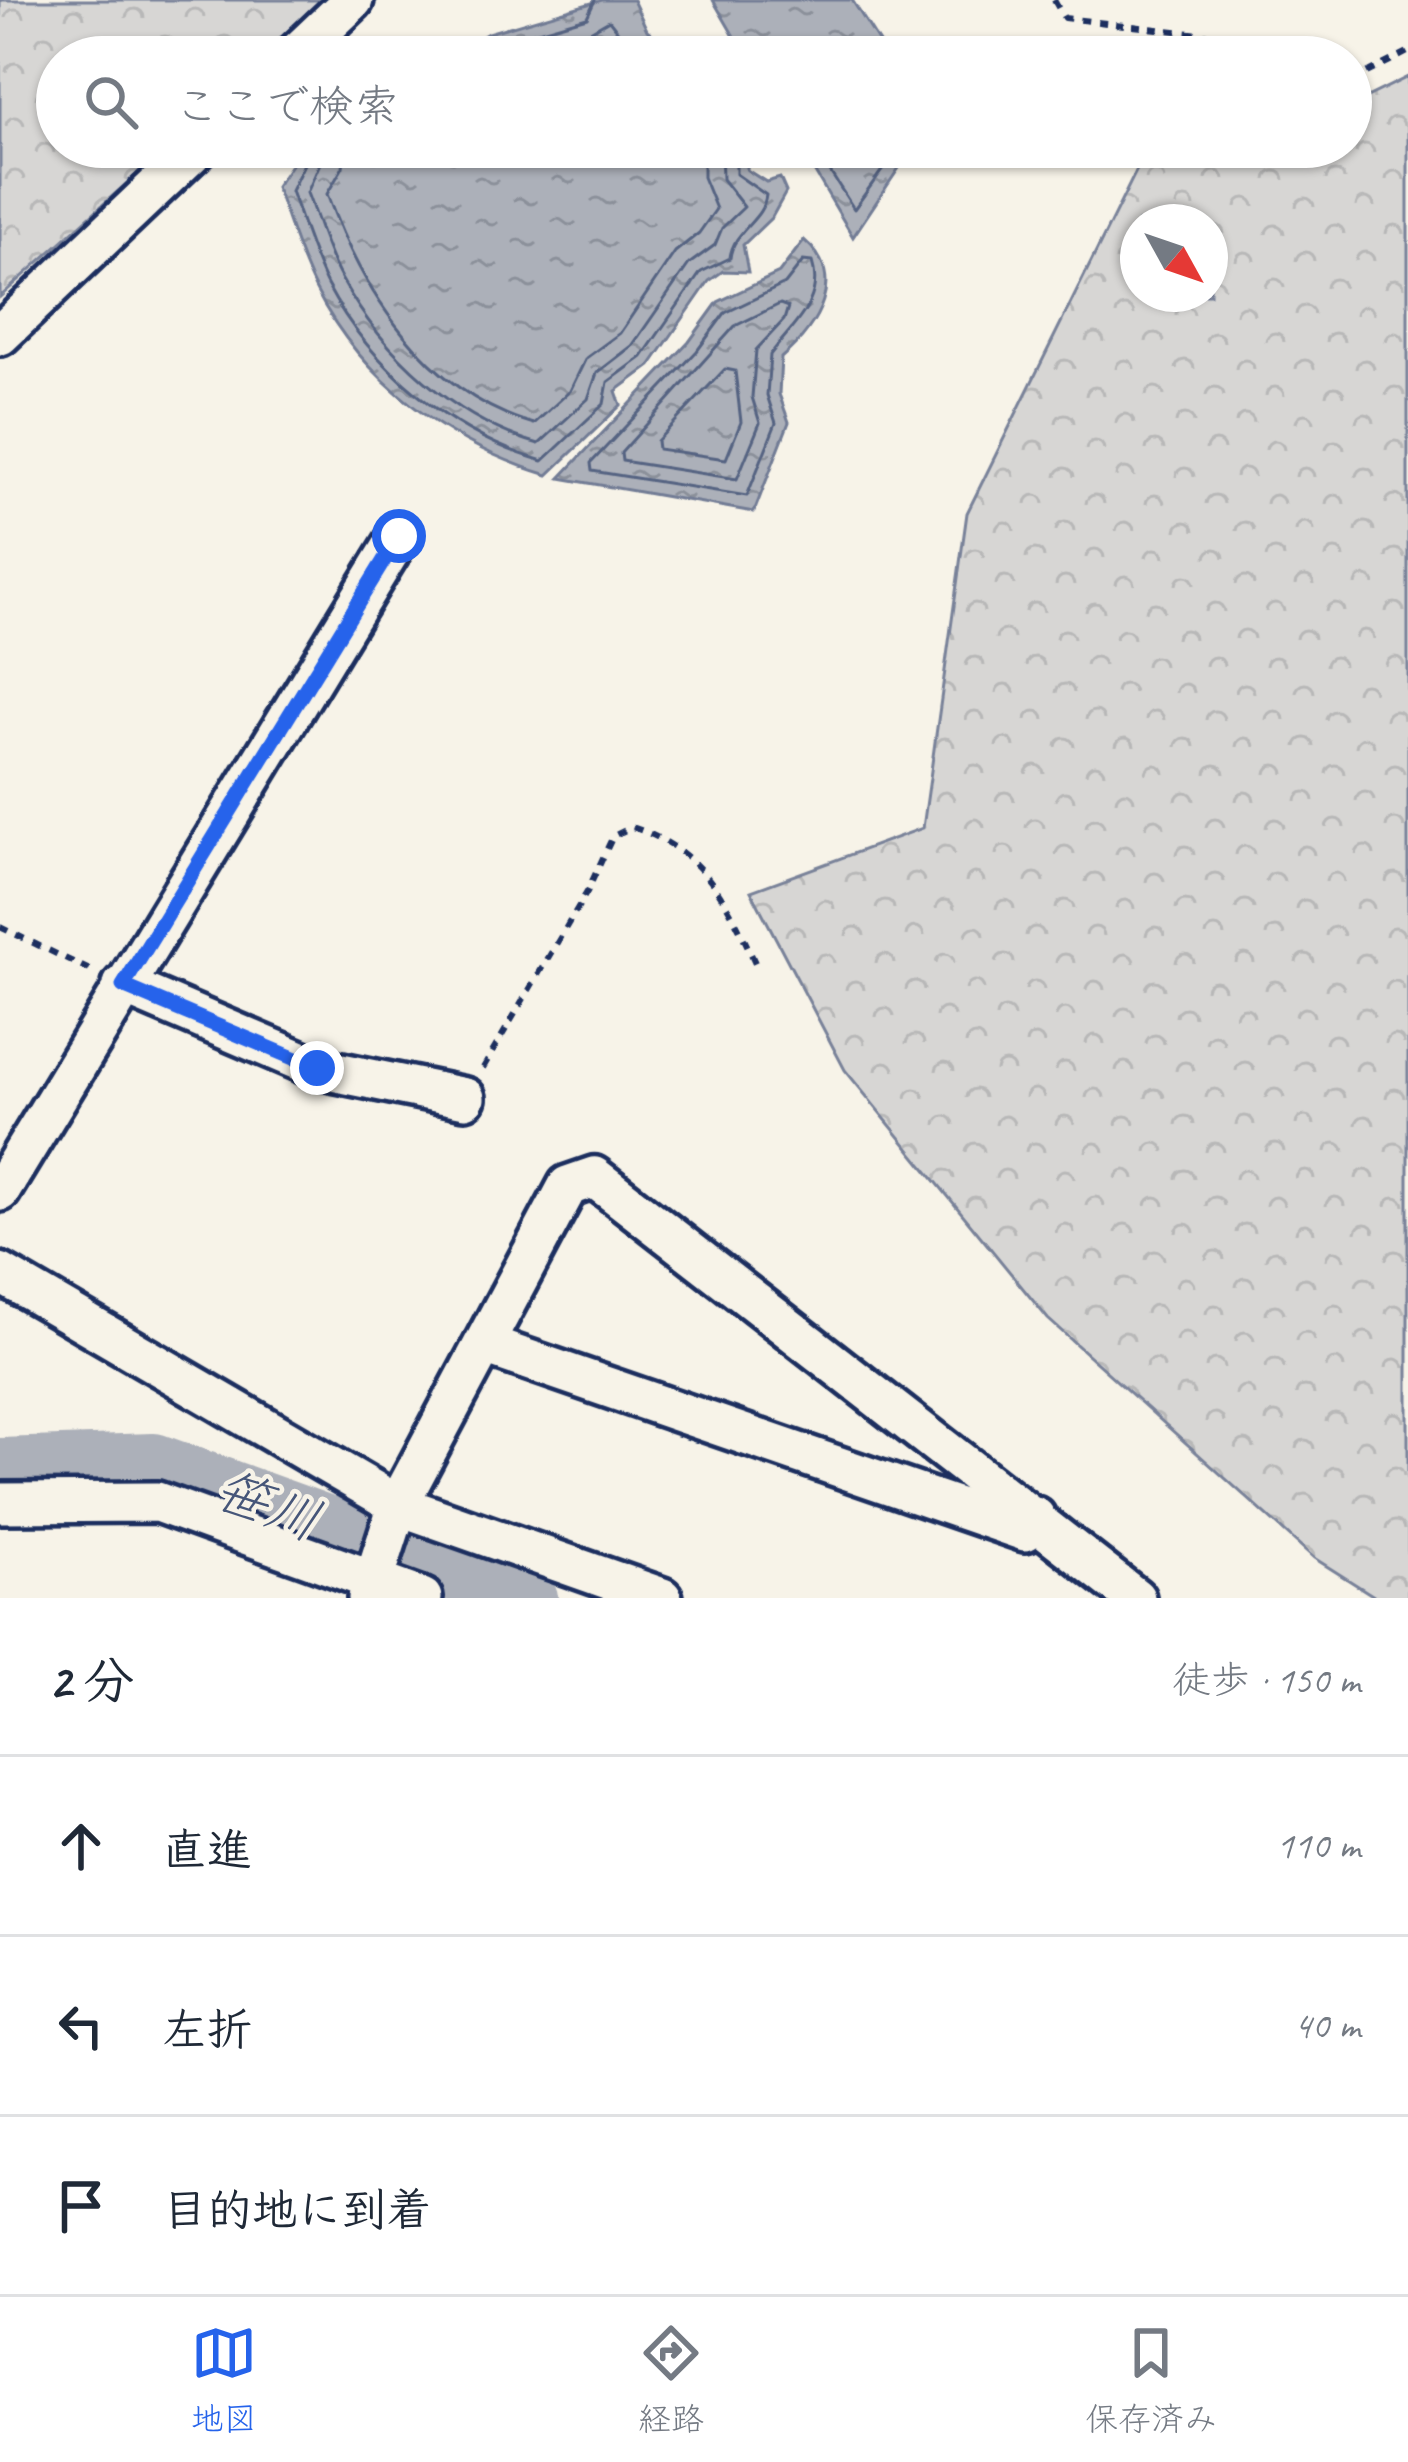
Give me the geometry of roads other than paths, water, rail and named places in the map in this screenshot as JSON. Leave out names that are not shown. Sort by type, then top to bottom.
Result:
[{"type":"street","points":[[315,36],[353,0]]},
{"type":"street","points":[[0,335],[176,168]]},
{"type":"street","points":[[0,1191],[399,536]]},
{"type":"street","points":[[123,986],[317,1068],[466,1098]]},
{"type":"street","points":[[383,1554],[568,1186],[594,1177],[1136,1598]]},
{"type":"street","points":[[0,1273],[383,1554],[422,1598]]},
{"type":"street","points":[[485,1345],[1025,1531],[1035,1517]]},
{"type":"street","points":[[0,1503],[157,1502],[383,1554],[662,1598]]},
{"type":"water","points":[[602,0],[633,0],[655,36],[483,36]]},
{"type":"water","points":[[713,0],[852,0],[875,36],[734,36]]},
{"type":"water","points":[[289,168],[747,168],[766,182],[780,178],[786,192],[772,217],[743,245],[748,272],[723,271],[709,281],[650,366],[616,391],[621,405],[548,475],[477,447],[444,428],[358,354],[316,290],[276,187]]},
{"type":"water","points":[[812,168],[899,168],[853,237]]},
{"type":"water","points":[[804,240],[817,254],[826,285],[816,316],[781,358],[779,394],[789,422],[754,512],[560,478],[689,342],[718,302],[779,273]]},
{"type":"waterway","name":"笹川","points":[[0,1468],[154,1463],[528,1598]]}]
